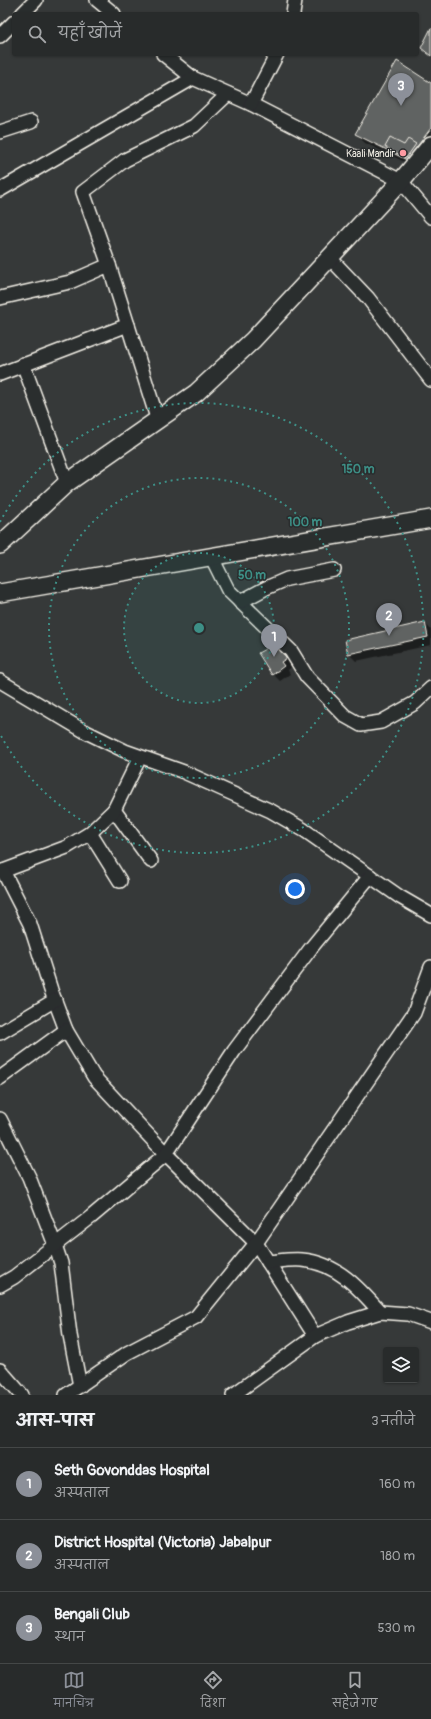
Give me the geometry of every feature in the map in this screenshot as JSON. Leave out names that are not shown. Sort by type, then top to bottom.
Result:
[{"type":"main road","points":[[0,545],[67,483],[158,421],[196,393],[253,340],[401,181],[431,145]]},
{"type":"main road","points":[[0,593],[431,519]]},
{"type":"street","points":[[24,12],[36,0]]},
{"type":"street","points":[[97,0],[112,12]]},
{"type":"street","points":[[293,12],[295,0]]},
{"type":"street","points":[[0,36],[12,24]]},
{"type":"street","points":[[166,56],[193,78],[251,104],[401,181],[431,217]]},
{"type":"street","points":[[251,104],[276,56]]},
{"type":"street","points":[[0,190],[193,78]]},
{"type":"street","points":[[158,421],[109,265],[84,192],[125,160],[194,126],[228,94]]},
{"type":"street","points":[[0,132],[31,122]]},
{"type":"street","points":[[329,257],[368,298],[431,380]]},
{"type":"street","points":[[0,298],[70,282],[109,265]]},
{"type":"street","points":[[0,374],[128,325]]},
{"type":"street","points":[[23,364],[67,483]]},
{"type":"street","points":[[211,556],[228,590],[291,651],[307,677],[344,716],[361,725],[380,722],[415,703],[431,688]]},
{"type":"street","points":[[240,602],[266,588],[287,580],[334,570]]},
{"type":"street","points":[[0,681],[84,731],[125,752],[184,772],[271,811],[304,830],[400,898],[431,914]]},
{"type":"street","points":[[140,757],[114,810],[90,833],[68,847],[1,871],[30,924],[66,1030],[94,1077],[166,1154],[256,1243],[316,1336]]},
{"type":"street","points":[[114,810],[151,860]]},
{"type":"street","points":[[90,833],[120,881]]},
{"type":"street","points":[[0,1285],[14,1277],[55,1245],[166,1154],[234,1051],[311,948],[370,876]]},
{"type":"street","points":[[66,1395],[127,1353],[196,1317],[256,1243],[414,1013],[431,968]]},
{"type":"street","points":[[0,1033],[55,1000]]},
{"type":"street","points":[[0,1078],[66,1030]]},
{"type":"street","points":[[2,1126],[30,1178],[61,1263],[70,1335],[80,1386]]},
{"type":"street","points":[[268,1262],[303,1260],[332,1268],[354,1283],[380,1312]]},
{"type":"street","points":[[233,1395],[316,1336],[348,1322],[380,1312],[408,1314],[431,1322]]},
{"type":"street","points":[[0,1370],[22,1395]]},
{"type":"building","points":[[431,28],[431,56],[421,48]]},
{"type":"building","points":[[397,61],[431,83],[431,128],[407,160],[355,134]]},
{"type":"building","name":"Kaali Mandir","points":[[390,138],[404,145],[408,139],[416,144],[406,158],[385,147]]},
{"type":"building","points":[[425,622],[428,637],[348,654],[345,640]]},
{"type":"building","points":[[278,642],[289,657],[281,662],[284,666],[272,675],[258,653]]},
{"type":"place","name":"Bengali Club","points":[[401,106]]},
{"type":"place","name":"Kaali Mandir","points":[[403,153]]},
{"type":"place","name":"District Hospital (Victoria) Jabalpur","points":[[389,636]]},
{"type":"place","name":"Seth Govonddas Hospital","points":[[274,657]]}]
